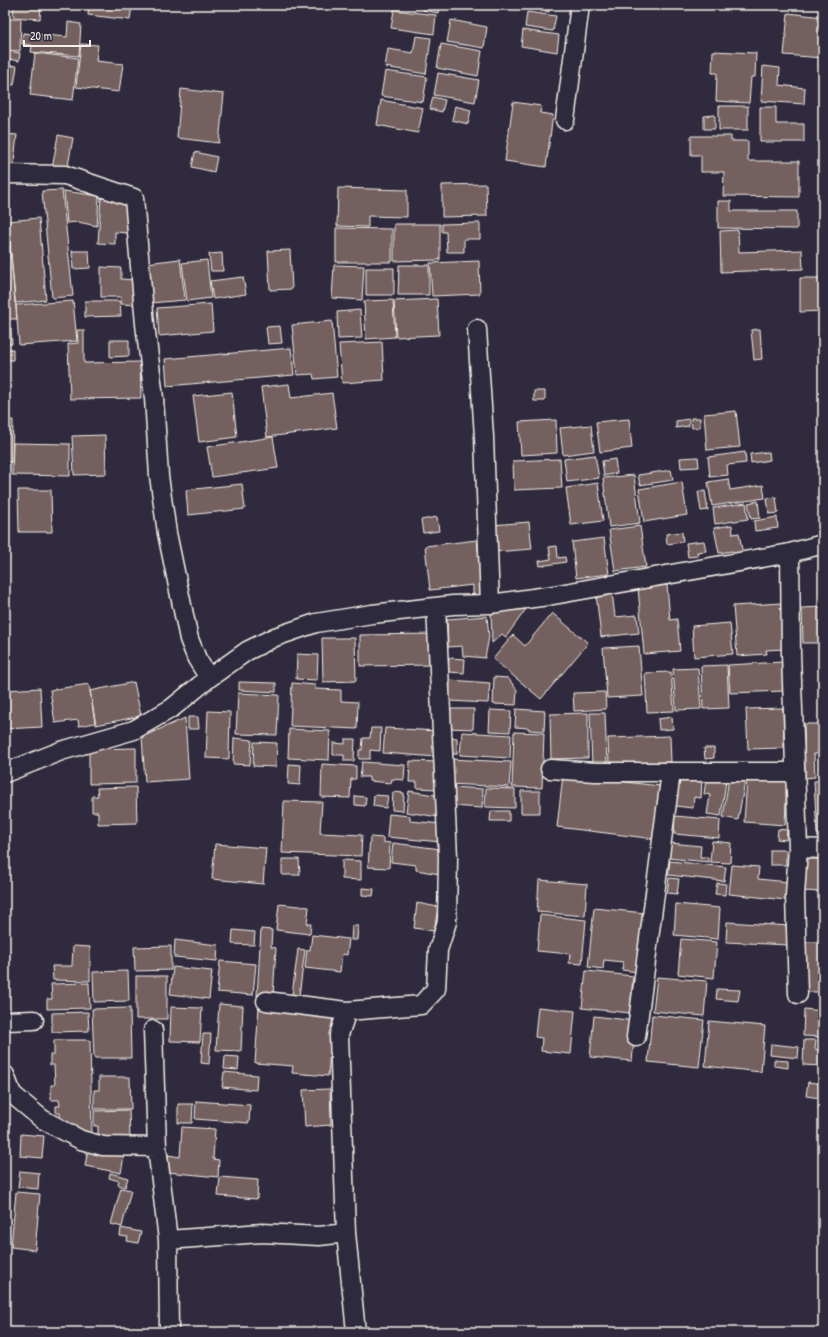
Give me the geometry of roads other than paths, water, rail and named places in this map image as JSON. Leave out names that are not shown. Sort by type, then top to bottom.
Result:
[{"type":"street","points":[[565,120],[580,5]]},
{"type":"street","points":[[5,174],[65,175],[134,198],[145,324],[154,398],[159,476],[167,533],[189,639],[197,659],[209,678]]},
{"type":"street","points":[[477,329],[484,437],[490,604]]},
{"type":"street","points":[[5,773],[61,751],[134,730],[172,708],[209,678],[247,651],[275,637],[316,623],[372,614],[436,607],[490,604],[548,596],[790,552],[823,544]]},
{"type":"street","points":[[790,552],[791,654],[798,848],[795,896],[798,994]]},
{"type":"street","points":[[266,1001],[347,1011],[421,1005],[436,989],[438,950],[447,922],[448,857],[436,607]]},
{"type":"street","points":[[550,769],[595,772],[796,772]]},
{"type":"street","points":[[636,1037],[671,772]]},
{"type":"street","points":[[798,848],[823,849]]},
{"type":"street","points":[[347,1011],[339,1035],[346,1233],[356,1332]]},
{"type":"street","points":[[5,1021],[34,1020]]},
{"type":"street","points":[[153,1030],[157,1147],[168,1240],[169,1332]]},
{"type":"street","points":[[5,1075],[12,1094],[42,1119],[81,1140],[103,1146],[157,1147]]},
{"type":"street","points":[[168,1240],[262,1233],[319,1236],[346,1233]]}]
